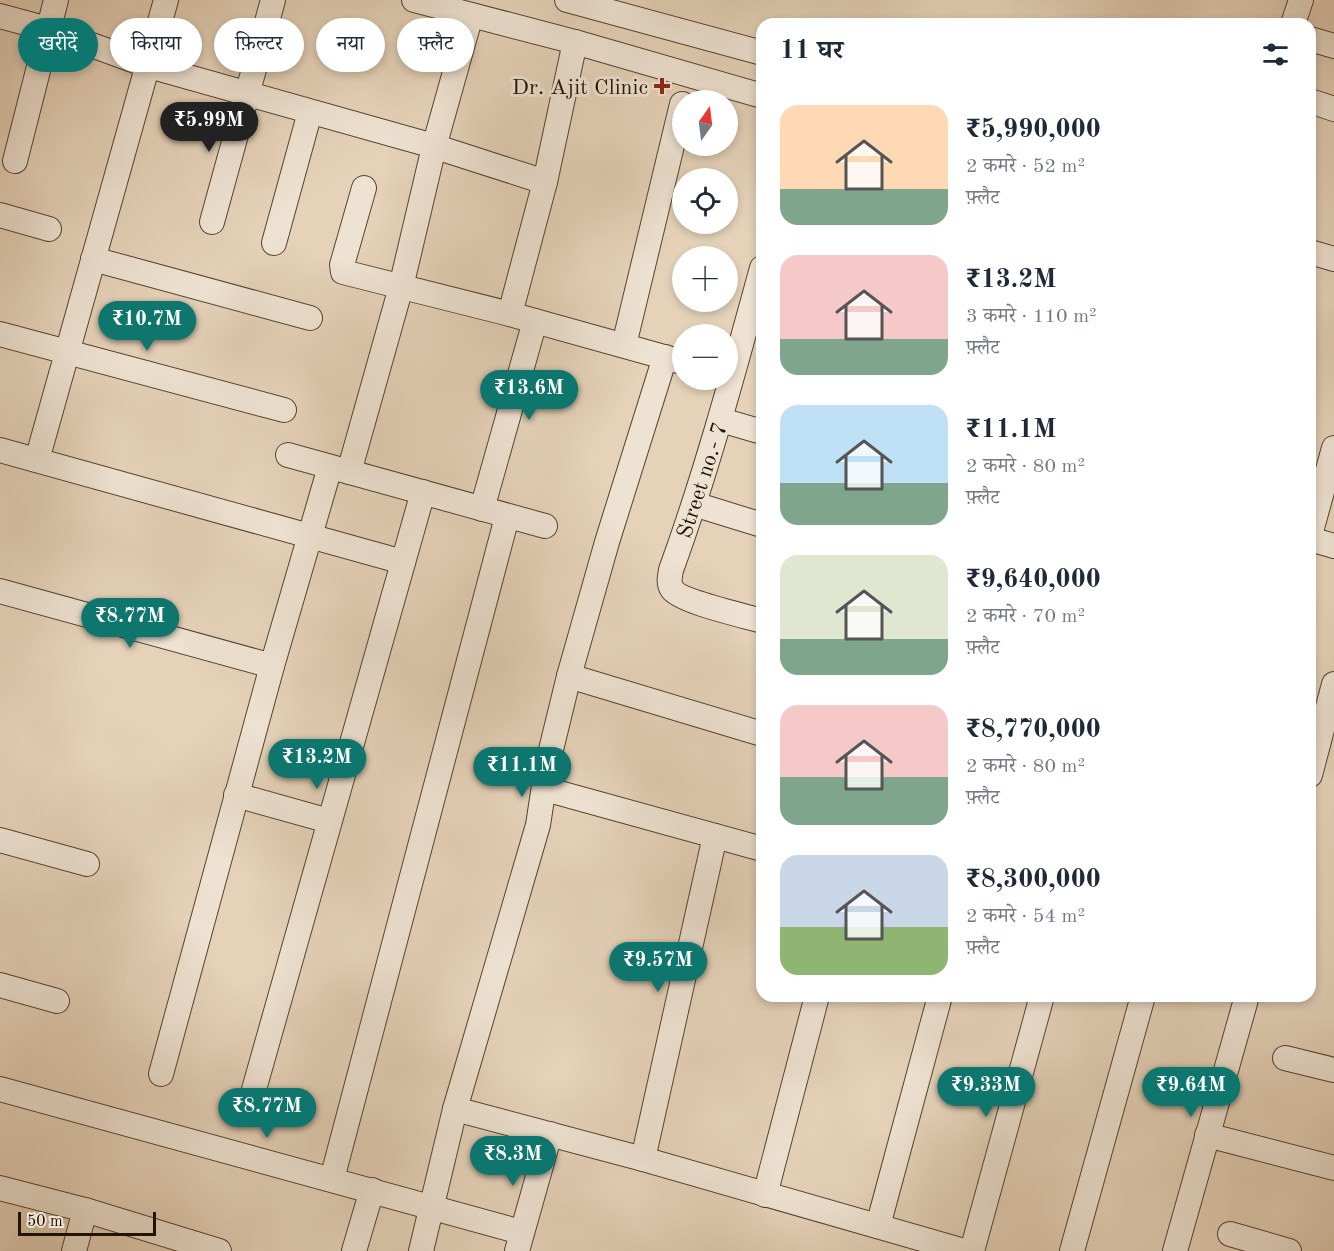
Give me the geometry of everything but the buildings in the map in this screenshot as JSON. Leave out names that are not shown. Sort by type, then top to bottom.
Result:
[{"type":"street","points":[[51,18],[56,0]]},
{"type":"street","points":[[161,18],[166,0]]},
{"type":"street","points":[[212,222],[273,0]]},
{"type":"street","points":[[414,0],[574,42],[756,94]]},
{"type":"street","points":[[567,0],[756,51]]},
{"type":"street","points":[[1295,18],[1301,0]]},
{"type":"street","points":[[160,1074],[272,666],[310,537],[340,469],[401,287],[434,147],[471,15]]},
{"type":"street","points":[[0,16],[18,21]]},
{"type":"street","points":[[1316,41],[1334,46]]},
{"type":"street","points":[[510,314],[545,182],[574,42]]},
{"type":"street","points":[[15,161],[37,72]]},
{"type":"street","points":[[36,460],[147,72]]},
{"type":"street","points":[[170,72],[434,147],[545,182]]},
{"type":"street","points":[[686,90],[690,75]]},
{"type":"street","points":[[1316,103],[1334,109]]},
{"type":"street","points":[[274,243],[310,112]]},
{"type":"street","points":[[624,345],[672,147]]},
{"type":"street","points":[[364,188],[342,265],[343,272],[510,314],[672,358]]},
{"type":"street","points":[[0,215],[49,229]]},
{"type":"street","points":[[1316,254],[1334,259]]},
{"type":"street","points":[[93,259],[310,318]]},
{"type":"street","name":"Street no.- 7","points":[[738,348],[756,288]]},
{"type":"street","points":[[482,509],[535,321]]},
{"type":"street","points":[[0,334],[284,410]]},
{"type":"street","points":[[421,1251],[455,1109],[538,825],[552,743],[569,676],[607,542],[672,364]]},
{"type":"street","name":"Street no.- 7","points":[[727,390],[721,420],[671,570],[670,587],[686,598],[756,619]]},
{"type":"street","points":[[721,420],[756,430]]},
{"type":"street","points":[[1316,515],[1334,448]]},
{"type":"street","points":[[0,450],[403,562]]},
{"type":"street","points":[[288,455],[545,526]]},
{"type":"street","points":[[251,1100],[423,492]]},
{"type":"street","points":[[694,504],[756,523]]},
{"type":"street","points":[[332,1179],[507,517]]},
{"type":"street","points":[[1316,539],[1334,546]]},
{"type":"street","points":[[0,591],[272,666]]},
{"type":"street","points":[[569,676],[756,732]]},
{"type":"street","points":[[1316,752],[1334,684]]},
{"type":"street","points":[[545,789],[756,847]]},
{"type":"street","points":[[236,795],[329,821]]},
{"type":"street","points":[[643,1159],[715,836]]},
{"type":"street","points":[[0,840],[87,864]]},
{"type":"street","points":[[0,985],[57,1001]]},
{"type":"street","points":[[765,1195],[815,1002]]},
{"type":"street","points":[[878,1226],[938,1002]]},
{"type":"street","points":[[972,1251],[1040,1002]]},
{"type":"street","points":[[1072,1251],[1141,1002]]},
{"type":"street","points":[[1175,1251],[1245,1002]]},
{"type":"street","points":[[1285,1058],[1334,1070]]},
{"type":"street","points":[[0,1089],[432,1207],[519,1242],[550,1134]]},
{"type":"street","points":[[455,1109],[643,1159],[964,1251]]},
{"type":"street","points":[[1208,1135],[1334,1168]]},
{"type":"street","points":[[0,1188],[84,1210],[180,1245],[219,1251]]},
{"type":"street","points":[[354,1251],[372,1190]]},
{"type":"street","points":[[74,1251],[84,1210]]},
{"type":"street","points":[[1230,1234],[1289,1251]]},
{"type":"place","name":"Dr. Ajit Clinic","points":[[662,86]]}]
